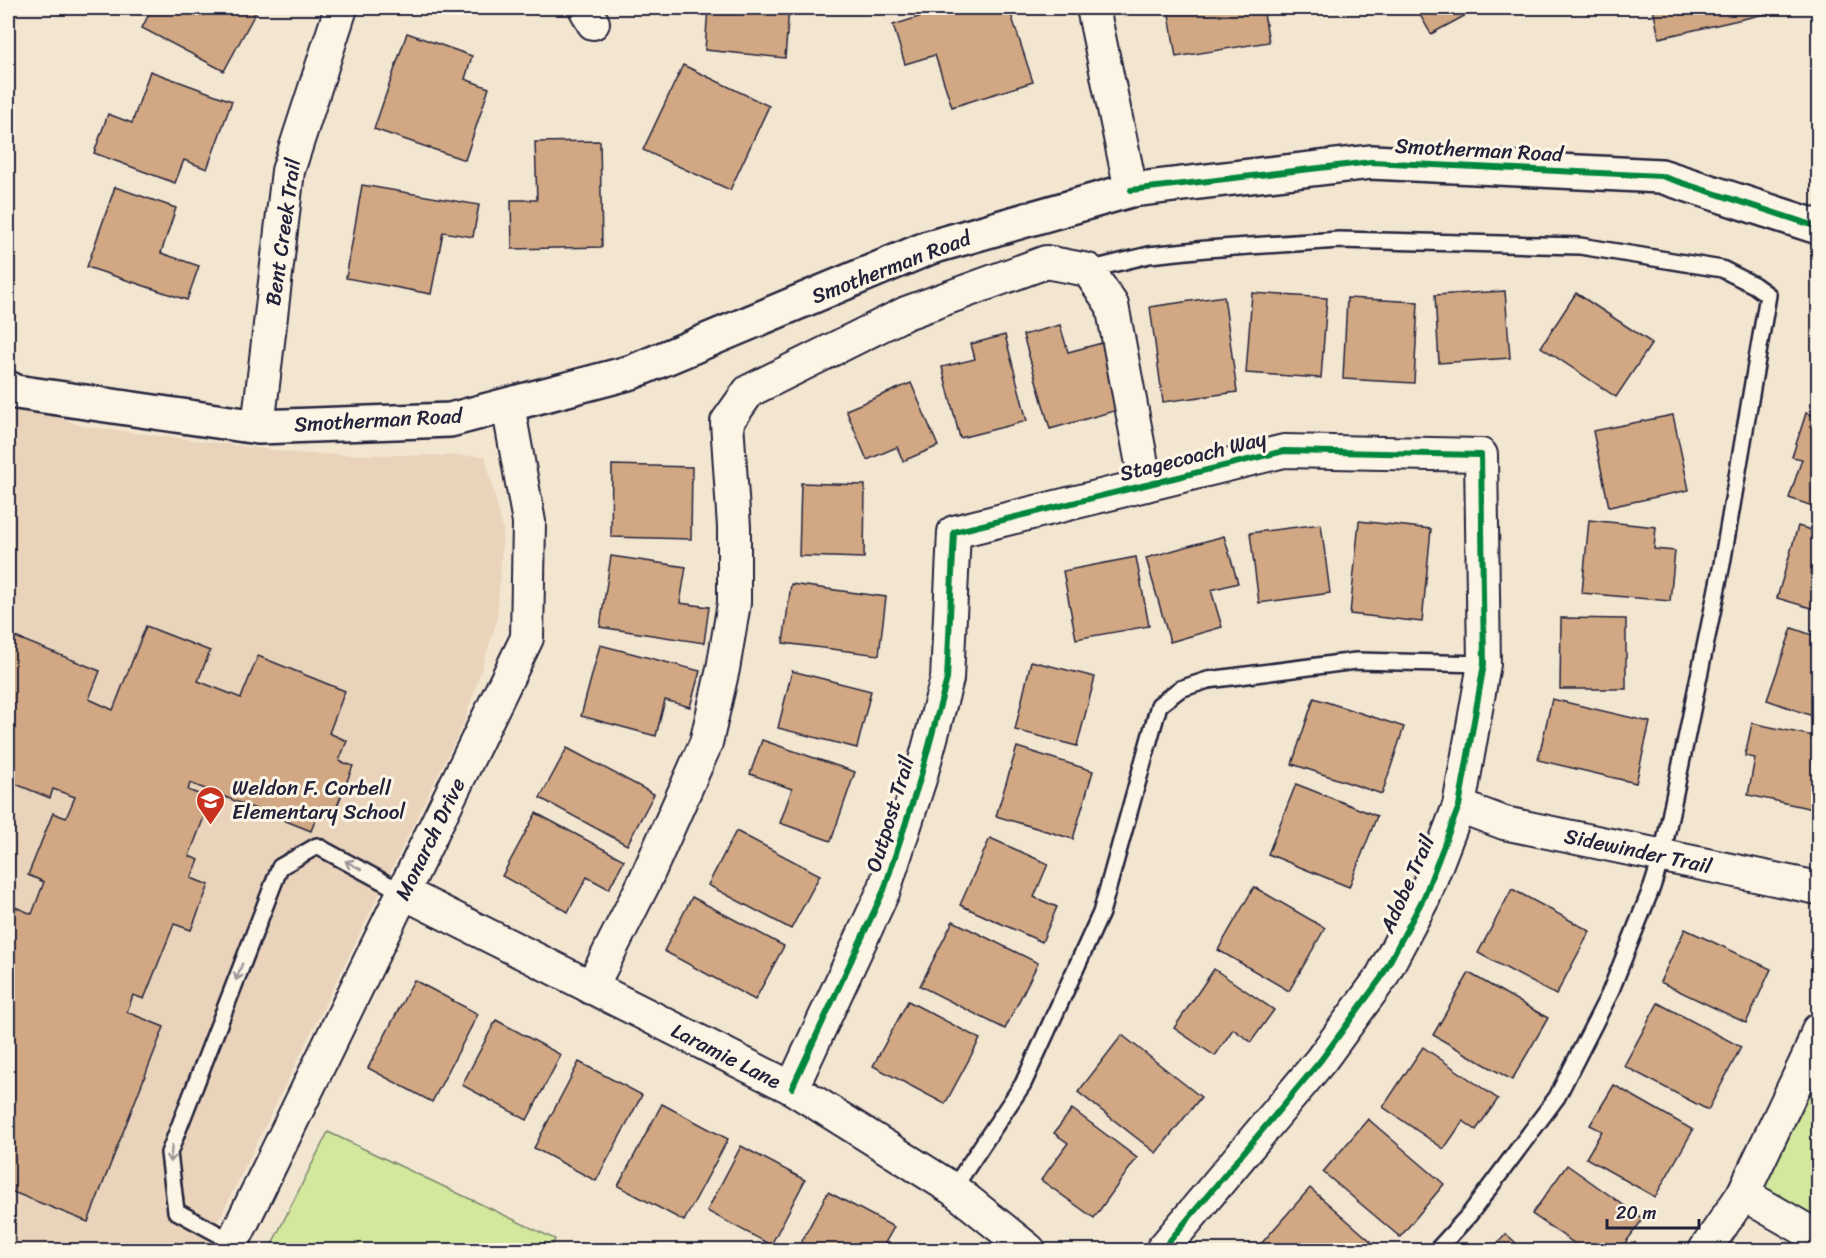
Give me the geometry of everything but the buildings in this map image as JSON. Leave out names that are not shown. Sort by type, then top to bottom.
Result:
[{"type":"street","name":"Bent Creek Trail","points":[[258,427],[288,171],[340,8]]},
{"type":"street","points":[[1093,8],[1131,190]]},
{"type":"street","name":"Smotherman Road","points":[[8,388],[16,392],[258,427],[450,420],[632,372],[928,248],[1131,190],[1371,162],[1661,176],[1818,227]]},
{"type":"street","points":[[591,988],[644,883],[706,743],[723,669],[734,603],[734,527],[727,422],[749,391],[906,313],[1046,262],[1088,270],[1112,305],[1146,485]]},
{"type":"street","name":"Monarch Drive","points":[[231,1246],[527,638],[529,522],[508,405]]},
{"type":"street","name":"Stagecoach Way","points":[[954,532],[1284,451],[1481,454]]},
{"type":"street","name":"Adobe Trail","points":[[1162,1251],[1321,1060],[1380,978],[1424,897],[1459,806],[1484,664],[1481,454]]},
{"type":"street","name":"Outpost Trail","points":[[792,1088],[884,890],[920,779],[946,679],[954,532]]},
{"type":"street","name":"Sidewinder Trail","points":[[1459,806],[1504,823],[1818,888]]},
{"type":"street","name":"Laramie Lane","points":[[404,893],[792,1088],[953,1189],[1029,1251]]},
{"type":"street","points":[[1705,1251],[1743,1194],[1816,1046]]},
{"type":"street","points":[[1743,1194],[1818,1237]]},
{"type":"lane","points":[[1088,270],[1149,255],[1339,240],[1557,245],[1580,246],[1722,269],[1754,285],[1768,295],[1722,564],[1662,856],[1652,887],[1609,995],[1557,1097],[1469,1215],[1437,1251]]},
{"type":"lane","points":[[953,1189],[1023,1084],[1101,913],[1159,705],[1180,689],[1208,680],[1356,661],[1484,664]]},
{"type":"lane","points":[[231,1246],[176,1211],[169,1153],[280,867],[317,846],[404,893]]},
{"type":"shaded area","name":"Weldon F. Corbell Elementary School","points":[[8,398],[82,426],[306,454],[485,456],[503,530],[497,621],[465,720],[204,1250],[8,1250]]},
{"type":"green space","points":[[1818,1020],[1818,1249],[1743,1194]]},
{"type":"green space","points":[[328,1132],[555,1239],[550,1250],[269,1250]]},
{"type":"cycle path","points":[[1131,190],[1371,162],[1661,176],[1818,227]]},
{"type":"cycle path","points":[[792,1088],[884,890],[920,779],[947,679],[954,532],[1284,451],[1481,455],[1484,664],[1459,806],[1424,897],[1381,978],[1321,1060],[1162,1250]]},
{"type":"place","name":"Weldon F. Corbell Elementary School","points":[[211,826]]}]
